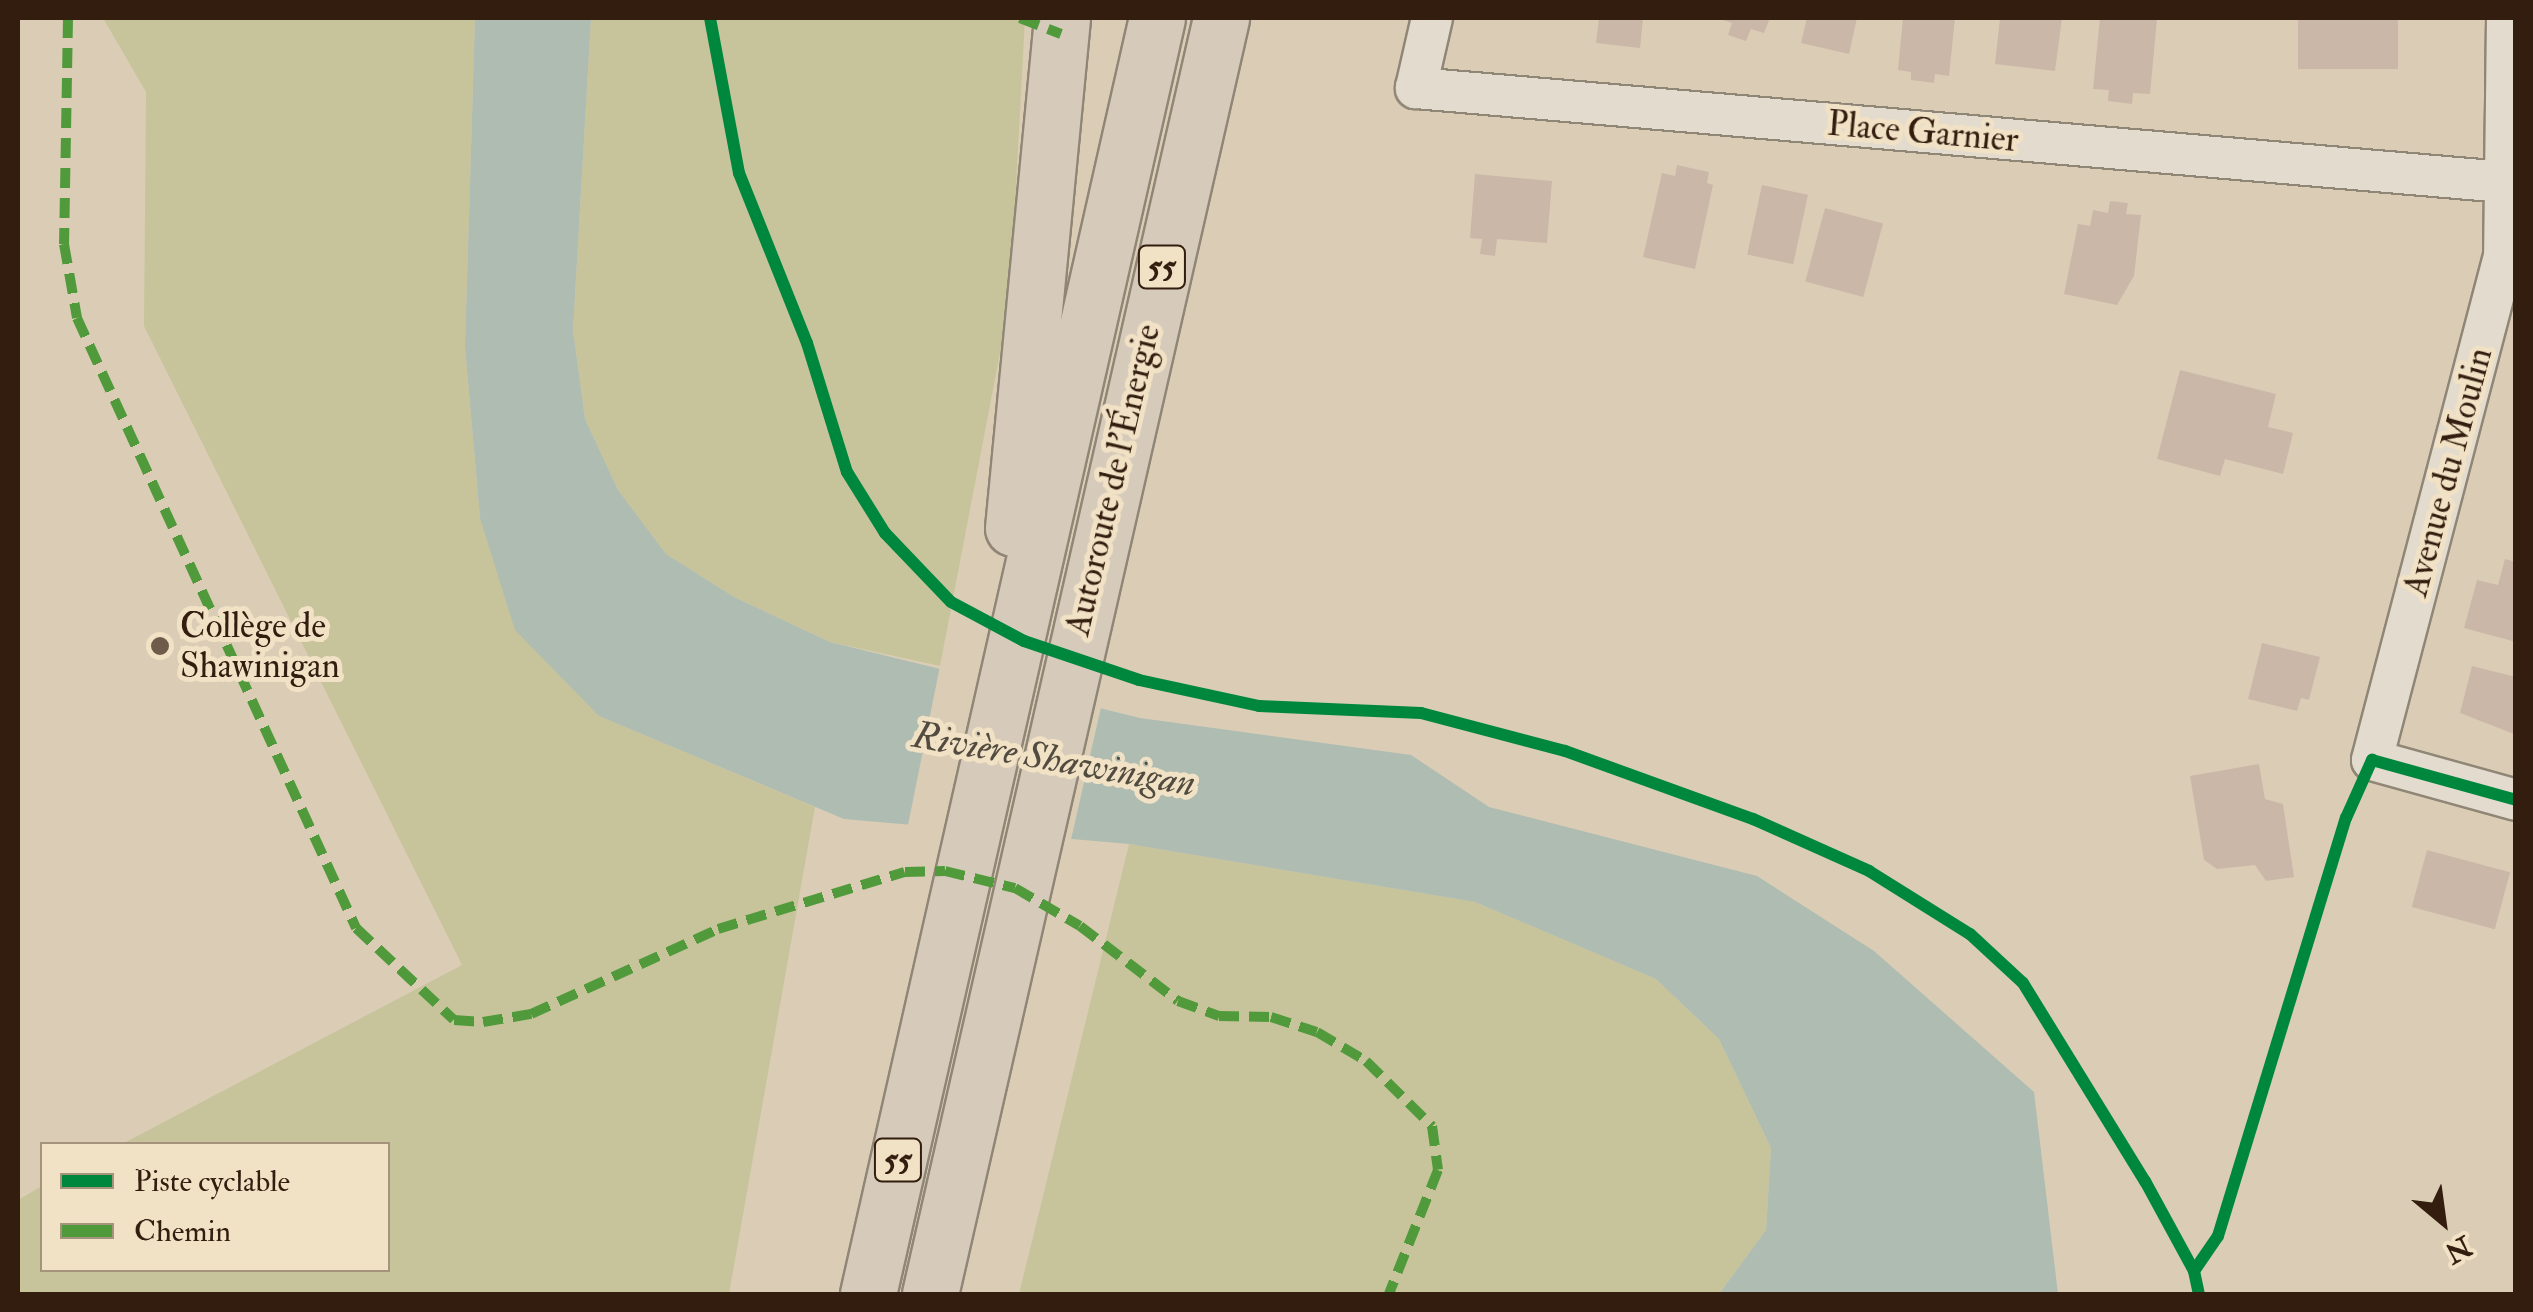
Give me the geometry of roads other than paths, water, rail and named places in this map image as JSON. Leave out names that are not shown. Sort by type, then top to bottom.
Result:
[{"type":"highway","points":[[1032,501],[1062,18]]},
{"type":"highway","name":"Autoroute de l'Énergie","points":[[868,1294],[996,725],[1032,501],[1158,18]]},
{"type":"highway","name":"Autoroute de l'Énergie","points":[[930,1294],[1104,516],[1221,18]]},
{"type":"street","name":"Place Garnier","points":[[1432,18],[1416,88],[2509,182]]},
{"type":"street","points":[[2508,18],[2509,182]]},
{"type":"street","name":"Avenue du Moulin","points":[[2509,182],[2504,256],[2372,760],[2516,800]]},
{"type":"water","name":"Rivière Shawinigan","points":[[475,18],[591,18],[573,330],[585,419],[618,490],[666,554],[734,597],[830,642],[1140,718],[1411,755],[1489,807],[1757,876],[1874,951],[2034,1092],[2058,1294],[1719,1294],[1766,1230],[1771,1148],[1719,1039],[1656,979],[1475,902],[1129,844],[844,819],[599,716],[515,630],[480,518],[465,347]]},
{"type":"place","name":"Collège de Shawinigan","points":[[160,646]]}]
